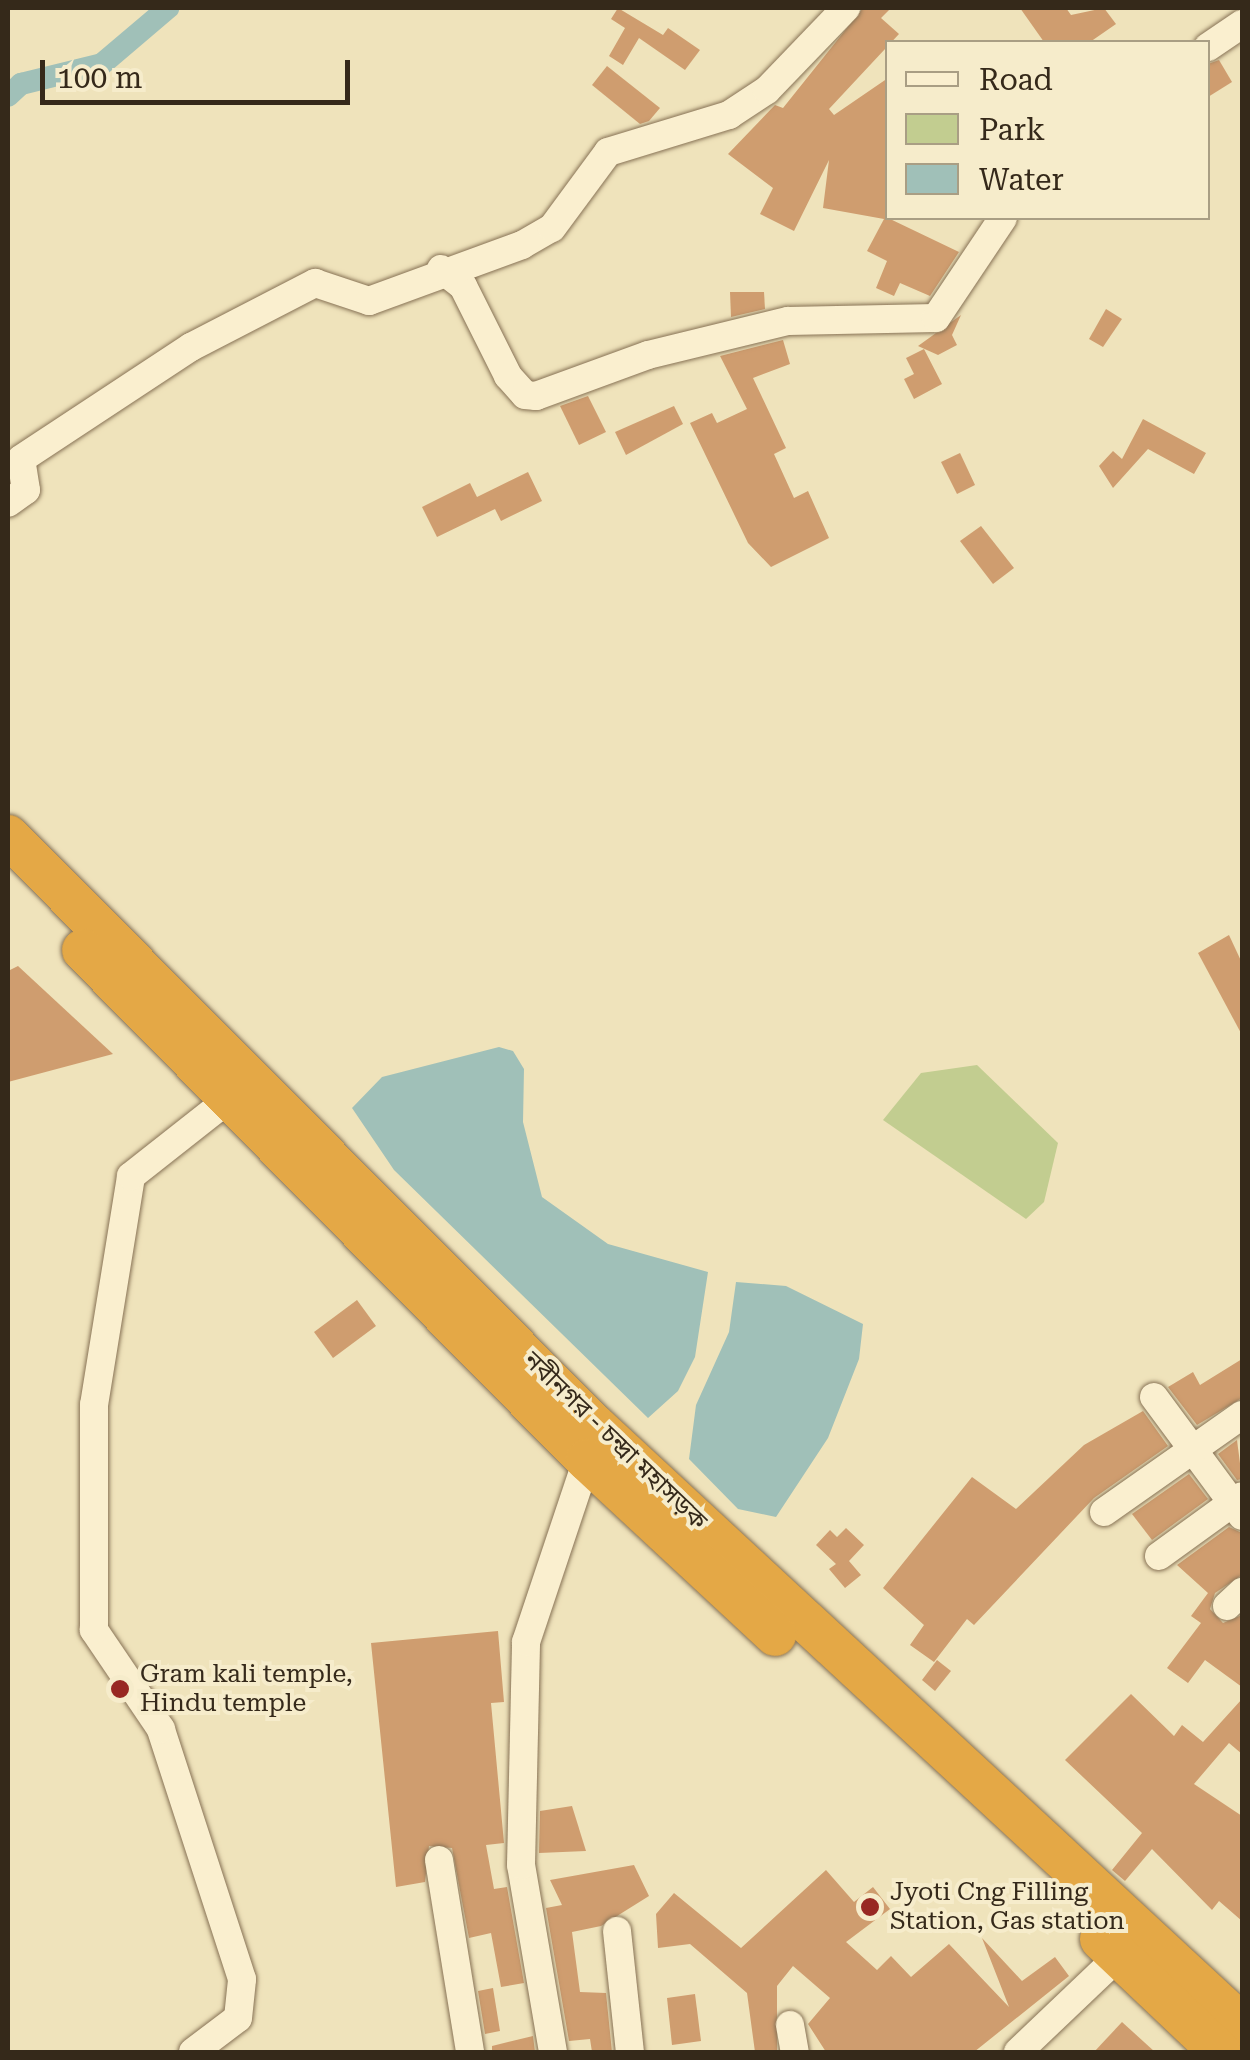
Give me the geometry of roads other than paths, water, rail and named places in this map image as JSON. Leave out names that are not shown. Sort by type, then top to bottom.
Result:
[{"type":"highway","name":"নবীনগর - চন্দ্রা মহাসড়ক","points":[[8,836],[158,1005],[229,1099],[588,1460],[1220,2052]]},
{"type":"highway","name":"নবীনগর - চন্দ্রা মহাসড়ক","points":[[8,873],[158,1005],[594,1424],[1242,2025]]},
{"type":"street","points":[[8,503],[26,490],[21,459],[192,347],[315,283],[369,301],[441,269],[552,228],[594,166],[623,142],[730,115],[767,90],[846,8]]},
{"type":"street","points":[[1210,46],[1242,24]]},
{"type":"street","points":[[441,269],[463,286],[508,376],[525,396],[536,396],[648,355],[788,321],[936,318],[1001,220]]},
{"type":"street","points":[[192,2052],[238,2018],[242,1979],[161,1729],[94,1630],[94,1405],[131,1176],[229,1099]]},
{"type":"street","points":[[1154,1398],[1239,1505],[1159,1556]]},
{"type":"street","points":[[1104,1512],[1242,1415]]},
{"type":"street","points":[[553,2052],[520,1865],[526,1642],[588,1460]]},
{"type":"street","points":[[439,1860],[470,2052]]},
{"type":"street","points":[[617,1931],[630,2052]]},
{"type":"street","points":[[1018,2052],[1120,1955]]},
{"type":"water","points":[[499,1047],[513,1051],[524,1069],[523,1122],[542,1197],[608,1244],[708,1272],[695,1357],[678,1391],[648,1418],[394,1170],[352,1108],[382,1077]]},
{"type":"water","points":[[736,1282],[786,1286],[863,1324],[859,1359],[828,1438],[776,1517],[738,1509],[689,1459],[696,1405],[729,1332]]},
{"type":"waterway","points":[[8,96],[21,84],[102,64],[168,8]]},
{"type":"place","name":"Gram kali temple, Hindu temple","points":[[120,1689]]},
{"type":"place","name":"Jyoti Cng Filling Station, Gas station","points":[[870,1907]]}]
